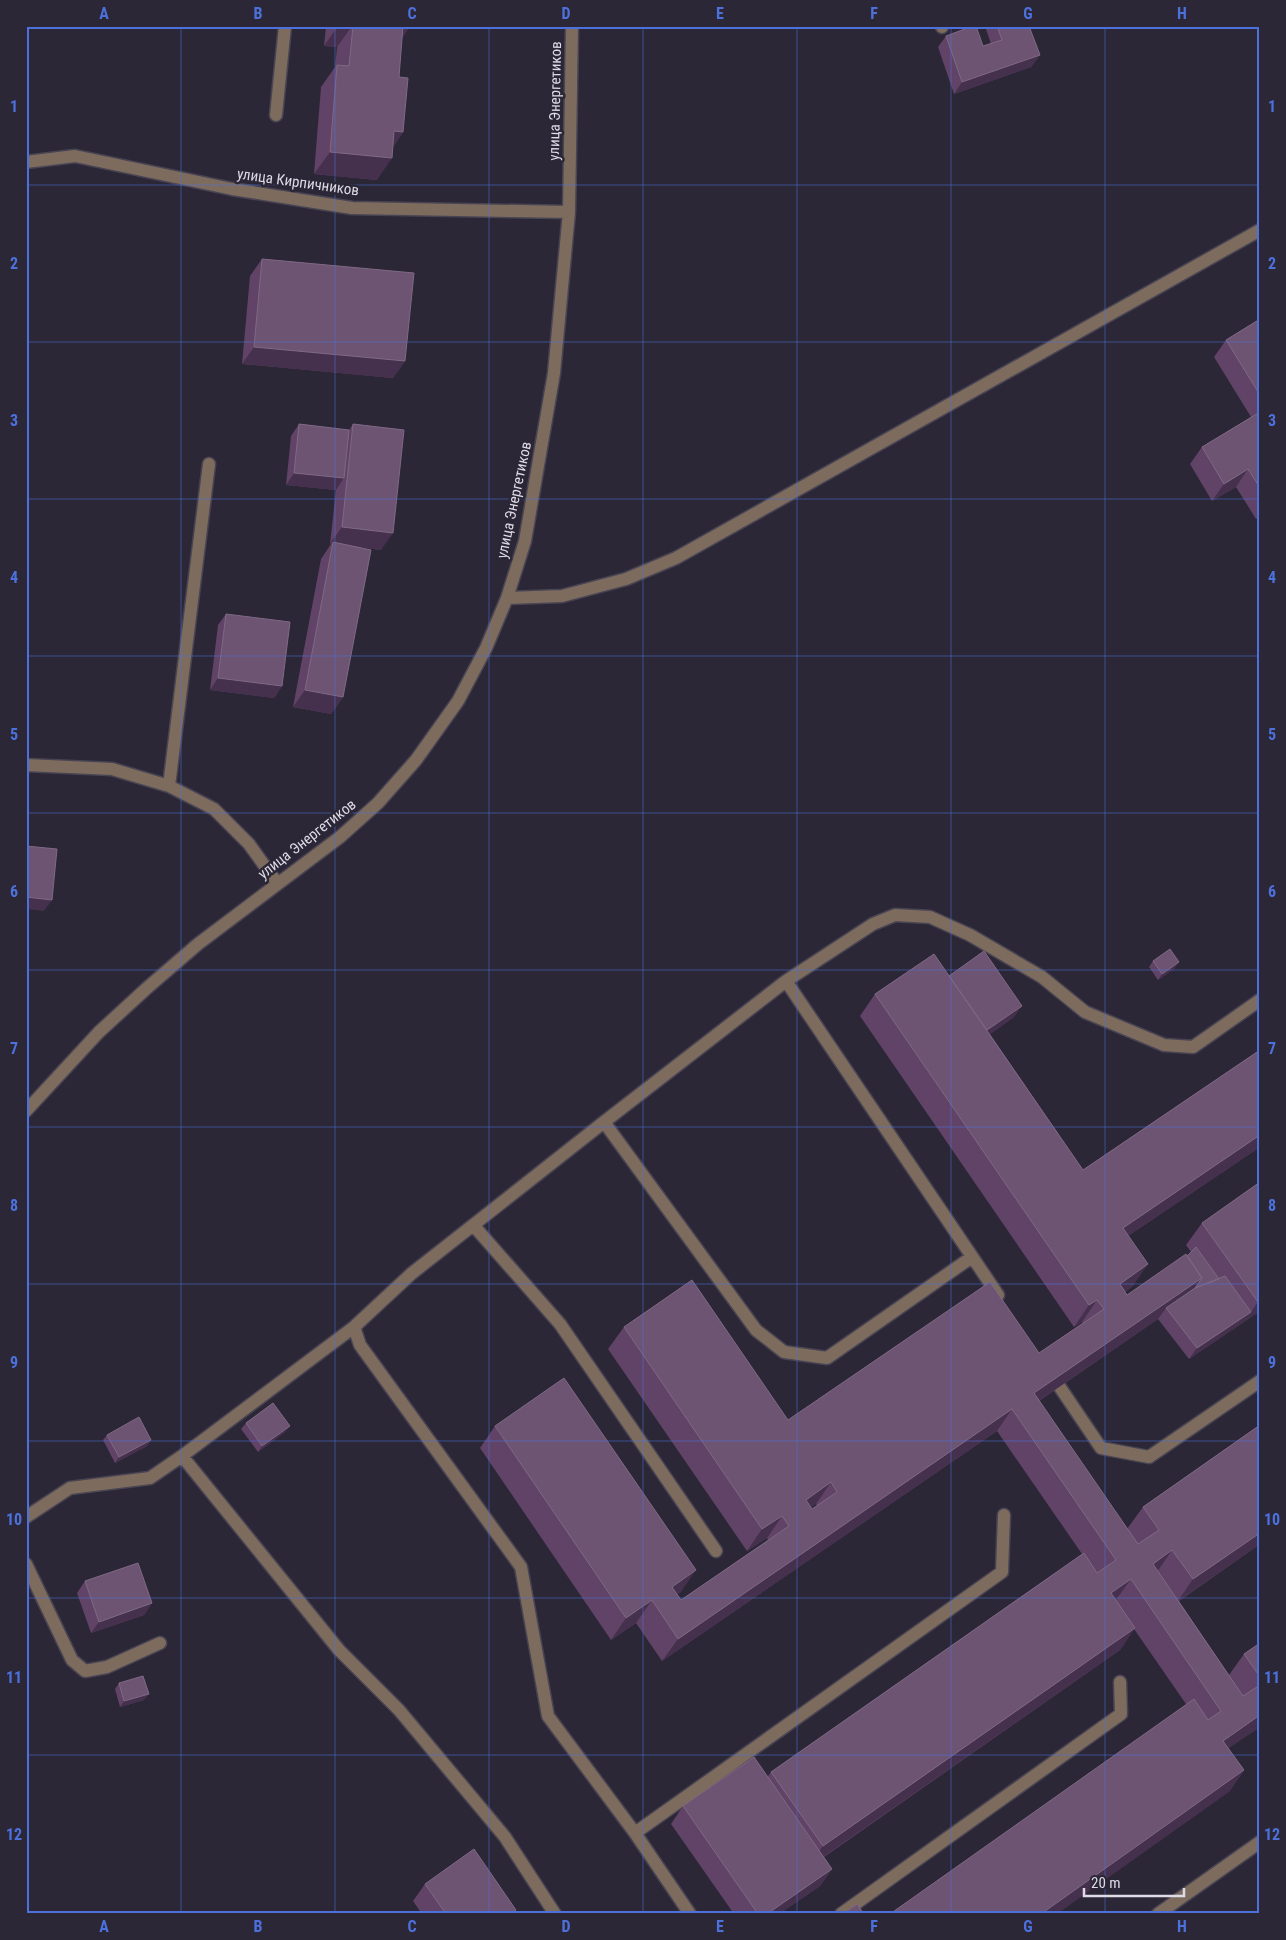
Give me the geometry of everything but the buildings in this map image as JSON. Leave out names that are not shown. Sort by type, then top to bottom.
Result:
[{"type":"street","points":[[276,115],[285,26]]},
{"type":"street","name":"улица Энергетиков","points":[[26,1111],[99,1032],[198,944],[340,836],[378,803],[416,760],[458,701],[486,648],[507,598],[525,541],[554,373],[569,212],[572,26]]},
{"type":"street","name":"улица Кирпичников","points":[[26,162],[75,156],[232,189],[352,208],[569,212]]},
{"type":"street","points":[[507,598],[562,596],[626,579],[676,558],[1260,230]]},
{"type":"street","points":[[169,786],[209,464]]},
{"type":"street","points":[[26,765],[112,769],[169,786],[214,810],[249,844],[277,883]]},
{"type":"street","points":[[26,1517],[70,1488],[150,1478],[182,1456],[354,1327],[411,1274],[786,981],[873,924],[895,915],[930,917],[970,936],[1042,977],[1085,1012],[1164,1045],[1193,1047],[1260,1000]]},
{"type":"street","points":[[786,981],[1004,1305]]},
{"type":"street","points":[[604,1122],[756,1330],[784,1352],[826,1358],[972,1257]]},
{"type":"street","points":[[474,1226],[560,1324],[716,1551]]},
{"type":"street","points":[[354,1327],[360,1345],[521,1567],[548,1716],[635,1833],[690,1914]]},
{"type":"street","points":[[1042,1361],[1101,1448],[1149,1457],[1260,1381]]},
{"type":"street","points":[[182,1456],[339,1650],[399,1710],[505,1837],[555,1914]]},
{"type":"street","points":[[635,1833],[1002,1572],[1004,1515]]},
{"type":"street","points":[[26,1564],[72,1660],[84,1671],[107,1667],[160,1643]]},
{"type":"street","points":[[841,1914],[1121,1714],[1120,1682]]},
{"type":"street","points":[[1158,1914],[1260,1842]]}]
